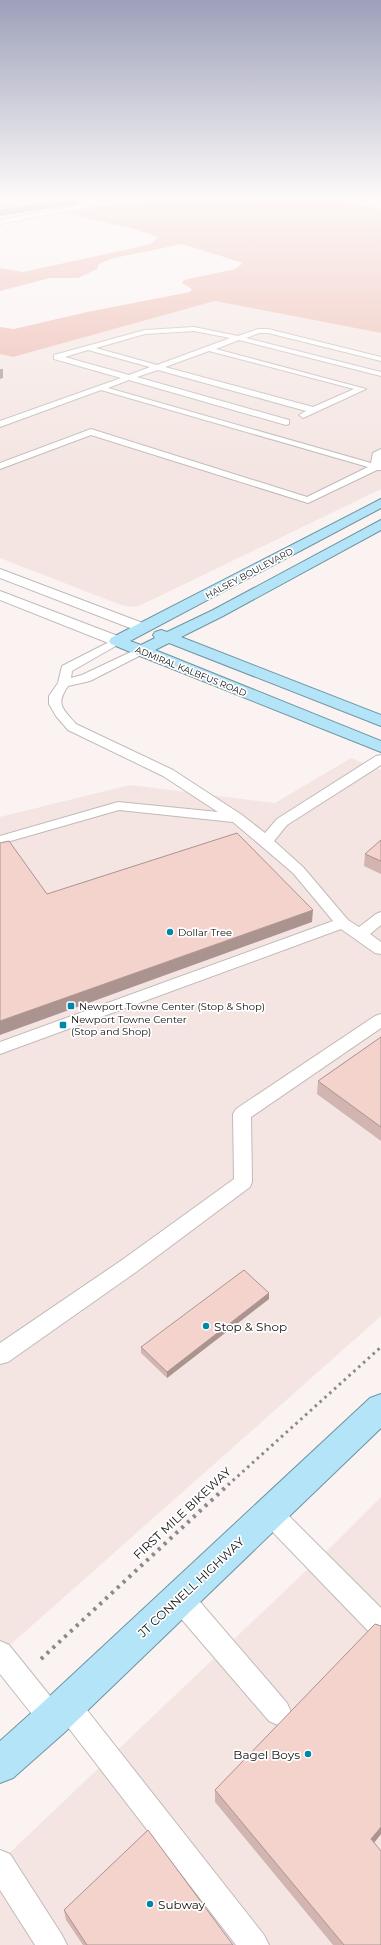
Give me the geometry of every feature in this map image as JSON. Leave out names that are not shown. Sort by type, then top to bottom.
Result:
[{"type":"highway","name":"HALSEY BOULEVARD","points":[[117,641],[381,503]]},
{"type":"highway","name":"HALSEY BOULEVARD","points":[[141,651],[381,524]]},
{"type":"highway","points":[[143,628],[381,721]]},
{"type":"highway","name":"ADMIRAL KALBFUS ROAD","points":[[117,641],[381,747]]},
{"type":"highway","name":"JT CONNELL HIGHWAY","points":[[0,1765],[60,1712],[381,1408]]},
{"type":"street","points":[[0,573],[143,628]]},
{"type":"street","name":"ADMIRAL KALBFUS ROAD","points":[[0,595],[117,641]]},
{"type":"lane","points":[[286,422],[57,358],[145,332],[194,329],[239,338],[381,374]]},
{"type":"lane","points":[[0,424],[258,331],[268,331],[381,358]]},
{"type":"lane","points":[[88,348],[313,410]]},
{"type":"lane","points":[[209,349],[362,389],[259,434]]},
{"type":"lane","points":[[100,388],[379,468]]},
{"type":"lane","points":[[0,466],[91,432],[308,500],[379,468]]},
{"type":"lane","points":[[379,468],[376,455],[381,452]]},
{"type":"lane","points":[[117,641],[66,669],[64,683],[55,696],[55,704],[60,713],[72,727],[168,773],[237,818],[266,840],[298,870],[342,923],[381,949]]},
{"type":"lane","points":[[64,683],[86,678],[141,651]]},
{"type":"lane","points":[[266,840],[282,822],[381,759]]},
{"type":"lane","points":[[0,840],[118,806],[237,818]]},
{"type":"lane","points":[[359,934],[381,916]]},
{"type":"lane","points":[[0,1048],[342,923]]},
{"type":"lane","points":[[0,1355],[129,1266],[243,1182],[242,1114],[381,1020]]},
{"type":"lane","points":[[270,1513],[381,1626]]},
{"type":"lane","points":[[180,1598],[278,1712]]},
{"type":"lane","points":[[0,1654],[20,1679],[60,1712],[254,1945]]},
{"type":"lane","points":[[0,1864],[52,1945]]},
{"type":"path","name":"FIRST MILE BIKEWAY","points":[[20,1679],[236,1477],[381,1347]]},
{"type":"shaded area","points":[[0,287],[16,287],[0,291]]},
{"type":"shaded area","points":[[188,287],[381,287],[381,333],[215,301],[13,357],[0,354],[0,327],[14,329],[87,312],[190,292],[192,289]]},
{"type":"shaded area","points":[[215,301],[381,333],[381,489],[139,606],[131,607],[121,605],[0,558],[0,354],[13,357]]},
{"type":"shaded area","points":[[351,758],[381,770],[381,1316],[0,1654],[0,817],[130,785],[275,803]]},
{"type":"shaded area","points":[[381,1497],[381,1945],[0,1945],[0,1862],[334,1544]]},
{"type":"building","points":[[237,833],[313,910],[0,1021],[0,843],[9,841],[47,894]]},
{"type":"building","points":[[381,840],[381,861],[365,854]]},
{"type":"building","points":[[381,1037],[381,1127],[318,1081]]},
{"type":"building","name":"Stop & Shop","points":[[244,1270],[269,1293],[167,1372],[141,1347]]},
{"type":"building","points":[[375,1624],[381,1626],[381,1827],[371,1839],[381,1851],[381,1945],[344,1945],[215,1790]]},
{"type":"building","points":[[148,1830],[233,1945],[87,1945],[64,1910]]},
{"type":"place","name":"Dollar Tree","points":[[170,932]]},
{"type":"place","name":"Newport Towne Center (Stop & Shop)","points":[[71,1006]]},
{"type":"place","name":"Newport Towne Center (Stop and Shop)","points":[[63,1025]]},
{"type":"place","name":"Stop & Shop","points":[[206,1326]]},
{"type":"place","name":"Bagel Boys","points":[[308,1754]]},
{"type":"place","name":"Subway","points":[[150,1904]]}]
